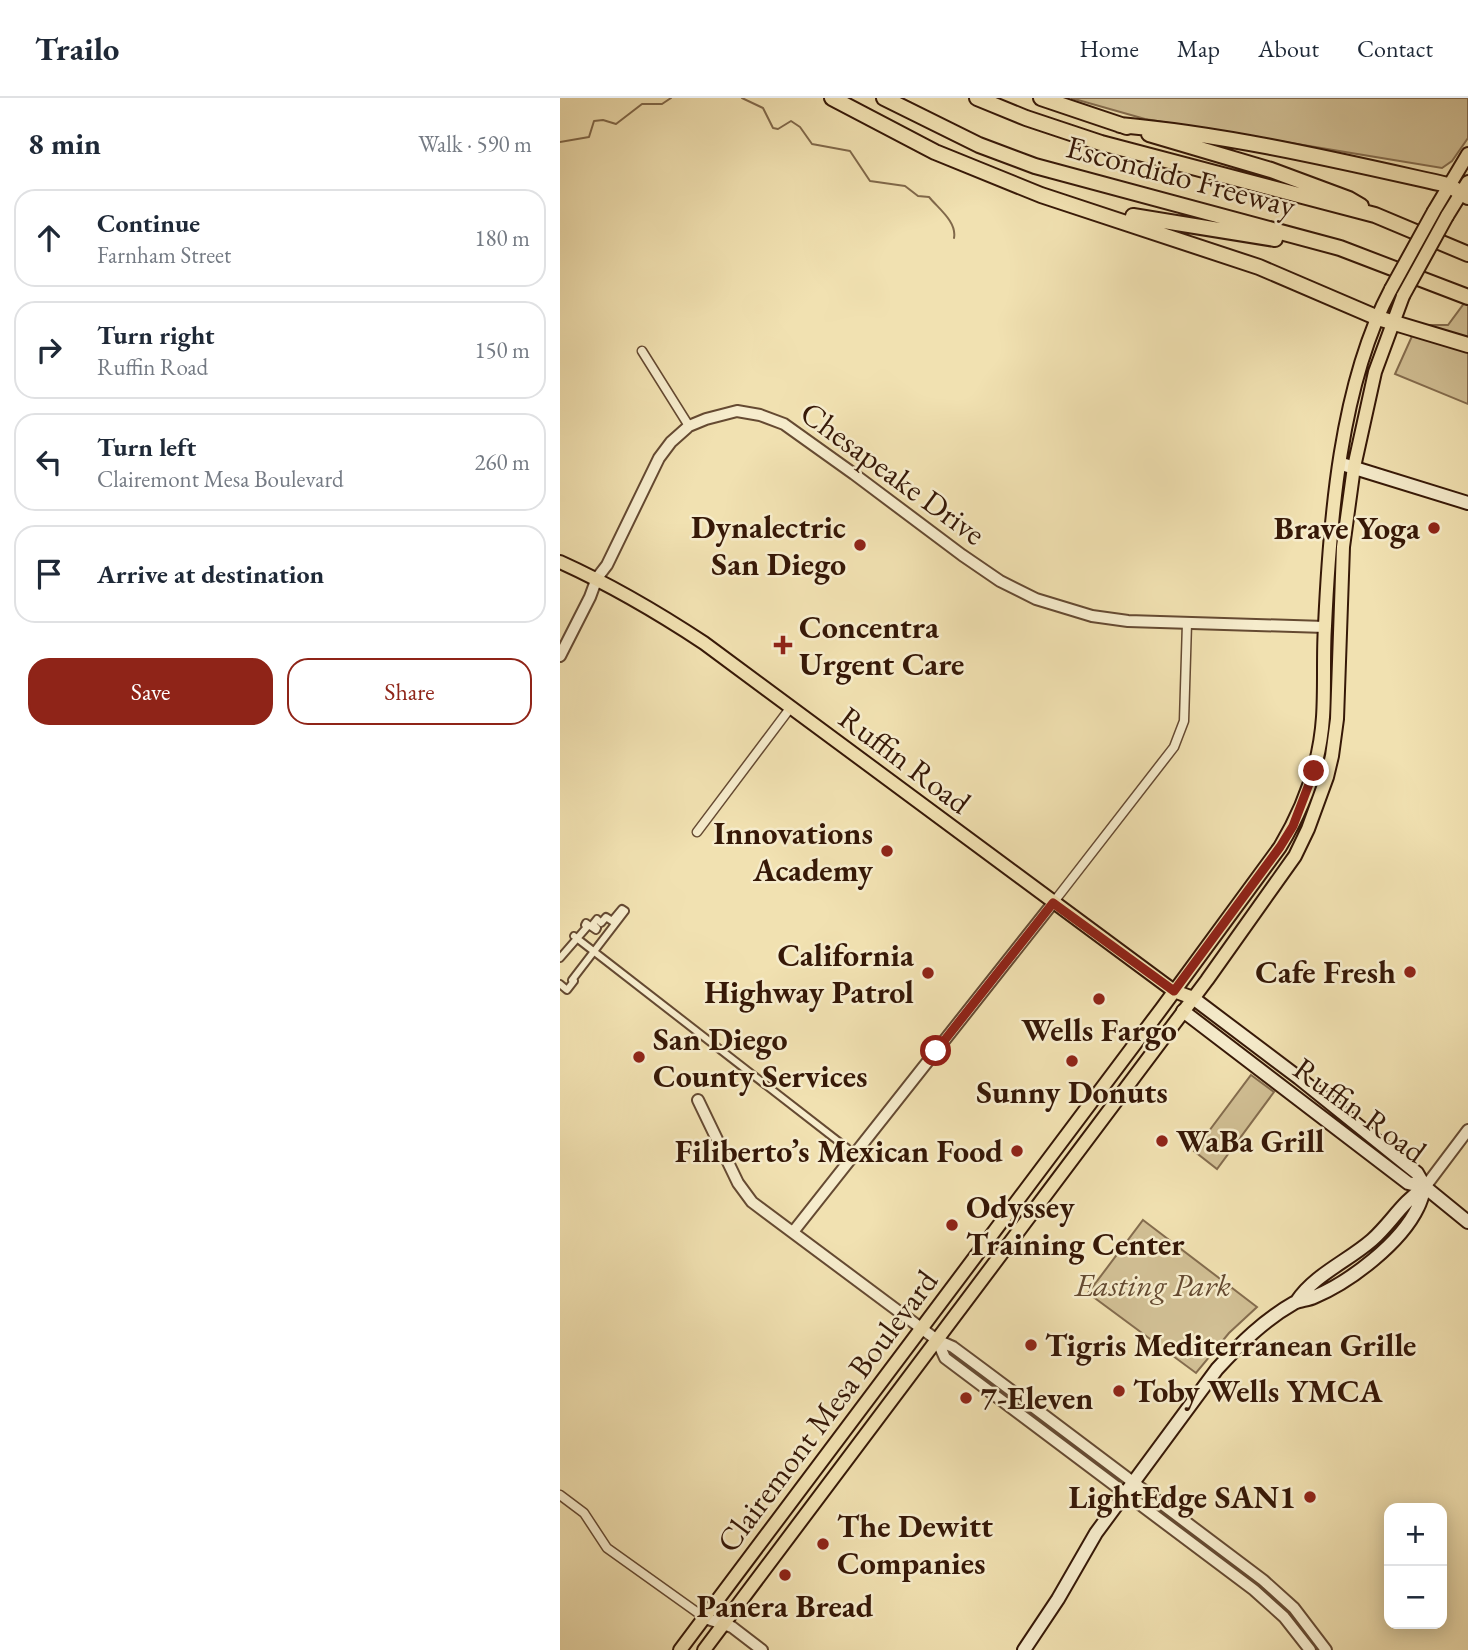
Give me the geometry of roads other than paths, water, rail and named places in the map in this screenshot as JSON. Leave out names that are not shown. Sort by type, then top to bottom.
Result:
[{"type":"highway","points":[[832,98],[935,152],[1013,184],[1259,267],[1385,320],[1468,345]]},
{"type":"highway","name":"Escondido Freeway","points":[[884,98],[979,145],[1035,166],[1340,248],[1468,297]]},
{"type":"highway","name":"Escondido Freeway","points":[[977,98],[1101,143],[1375,215],[1468,254]]},
{"type":"highway","points":[[1041,98],[1120,125],[1271,170],[1349,199],[1375,215]]},
{"type":"highway","points":[[1120,125],[1183,131],[1249,142],[1461,189]]},
{"type":"highway","points":[[1013,184],[1153,221],[1340,248]]},
{"type":"main road","name":"Clairemont Mesa Boulevard","points":[[681,1650],[1280,847],[1301,807],[1314,771],[1323,718],[1325,627],[1338,464],[1360,367],[1385,320],[1403,296],[1461,189],[1468,153]]},
{"type":"main road","name":"Clairemont Mesa Boulevard","points":[[704,1650],[1183,1012],[1295,856],[1308,830],[1327,777],[1337,719],[1343,547],[1354,467],[1391,289],[1434,211],[1461,189]]},
{"type":"main road","points":[[1338,464],[1468,503]]},
{"type":"main road","name":"Ruffin Road","points":[[560,562],[597,578],[662,615],[791,707],[1174,991],[1193,998],[1299,1078],[1417,1173],[1425,1187],[1468,1222]]},
{"type":"main road","name":"Ruffin Road","points":[[1174,991],[1183,1012],[1408,1183],[1425,1187]]},
{"type":"main road","points":[[1024,1650],[1058,1599],[1096,1533],[1217,1369],[1237,1347],[1270,1319],[1297,1301],[1312,1298],[1334,1286],[1357,1272],[1382,1251],[1418,1208],[1425,1187]]},
{"type":"street","points":[[642,351],[690,426]]},
{"type":"street","name":"Chesapeake Drive","points":[[560,656],[659,458],[671,442],[690,426],[737,411],[760,415],[784,424],[962,555],[1018,591],[1092,616],[1128,621],[1325,627]]},
{"type":"street","points":[[793,1232],[1174,747],[1184,721],[1187,623]]},
{"type":"street","points":[[697,832],[791,707]]},
{"type":"street","points":[[560,958],[587,927],[586,923],[596,930],[593,924],[597,919],[601,923],[606,917],[612,922],[622,909],[625,911],[567,990],[560,984]]},
{"type":"street","points":[[576,938],[846,1148]]},
{"type":"street","points":[[698,1100],[745,1194],[752,1202],[937,1340],[945,1359],[1130,1487],[1283,1598],[1326,1650]]},
{"type":"street","points":[[1425,1187],[1468,1130]]},
{"type":"street","points":[[1130,1487],[1284,1617],[1310,1650]]},
{"type":"street","points":[[560,1495],[583,1513],[607,1548],[705,1618],[732,1627],[762,1650]]},
{"type":"waterway","points":[[560,142],[589,137],[594,121],[603,120],[616,124],[642,104],[662,104],[671,98]]},
{"type":"waterway","points":[[742,98],[763,108],[773,128],[778,129],[791,121],[800,127],[812,144],[850,151],[870,181],[905,186],[918,196],[929,197],[950,221],[954,238]]},
{"type":"place","name":"Brave Yoga","points":[[1434,528]]},
{"type":"place","name":"Dynalectric San Diego","points":[[860,545]]},
{"type":"place","name":"Concentra Urgent Care","points":[[783,645]]},
{"type":"place","name":"Innovations Academy","points":[[887,851]]},
{"type":"place","name":"Cafe Fresh","points":[[1410,972]]},
{"type":"place","name":"California Highway Patrol","points":[[928,973]]},
{"type":"place","name":"Wells Fargo","points":[[1099,999]]},
{"type":"place","name":"San Diego County Services","points":[[639,1057]]},
{"type":"place","name":"Sunny Donuts","points":[[1072,1061]]},
{"type":"place","name":"WaBa Grill","points":[[1162,1141]]},
{"type":"place","name":"Filiberto’s Mexican Food","points":[[1017,1151]]},
{"type":"place","name":"Odyssey Training Center","points":[[952,1225]]},
{"type":"place","name":"Tigris Mediterranean Grille","points":[[1031,1345]]},
{"type":"place","name":"Toby Wells YMCA","points":[[1119,1391]]},
{"type":"place","name":"7-Eleven","points":[[966,1398]]},
{"type":"place","name":"LightEdge SAN1","points":[[1310,1497]]},
{"type":"place","name":"The Dewitt Companies","points":[[823,1544]]},
{"type":"place","name":"Panera Bread","points":[[785,1575]]},
{"type":"park label","name":"Easting Park","points":[[1153,1285]]}]
